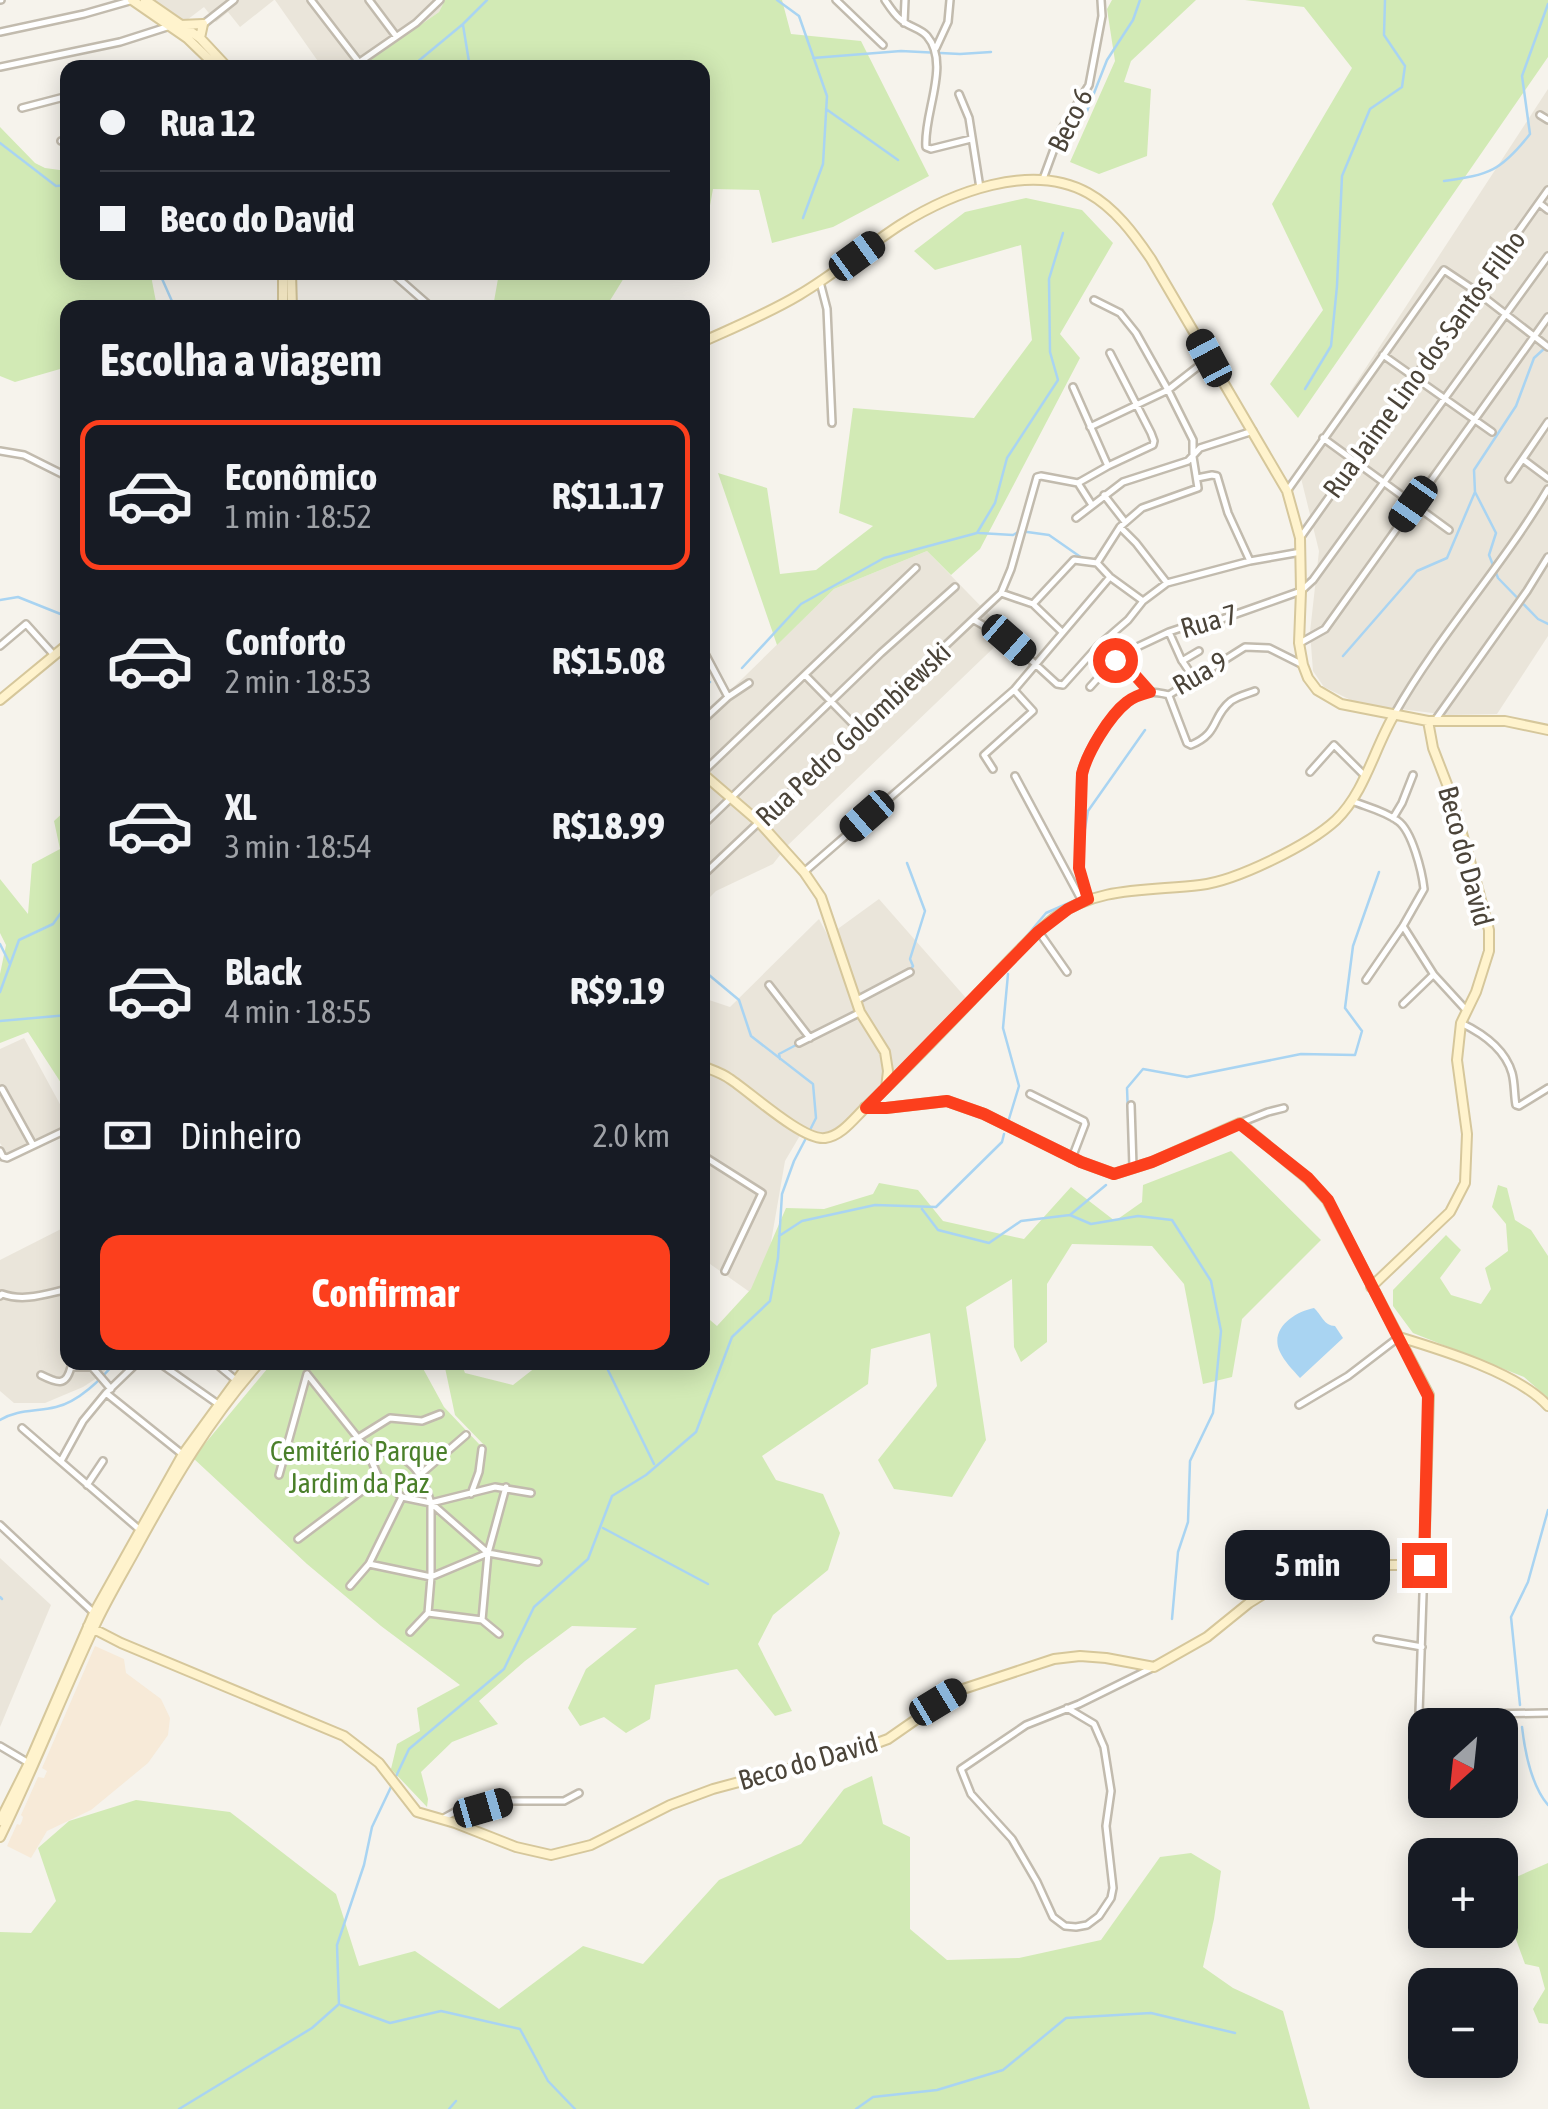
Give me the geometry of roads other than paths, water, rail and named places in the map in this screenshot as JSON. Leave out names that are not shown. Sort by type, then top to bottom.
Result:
[{"type":"street","points":[[0,32],[132,0],[181,25],[220,60]]},
{"type":"street","points":[[196,36],[203,24],[234,0]]},
{"type":"street","points":[[370,0],[396,36]]},
{"type":"street","points":[[429,0],[435,7]]},
{"type":"street","points":[[362,60],[440,0]]},
{"type":"street","points":[[836,0],[883,45]]},
{"type":"street","points":[[884,0],[904,23],[923,31],[936,48],[938,64],[926,148],[971,139]]},
{"type":"street","points":[[904,23],[905,0]]},
{"type":"street","points":[[936,48],[948,22],[950,0]]},
{"type":"street","name":"Beco 6","points":[[1043,179],[1062,130],[1089,86],[1102,16],[1101,0]]},
{"type":"street","points":[[312,1],[357,60]]},
{"type":"street","points":[[145,5],[210,60]]},
{"type":"street","points":[[145,5],[196,36],[213,60]]},
{"type":"street","points":[[181,25],[203,24]]},
{"type":"street","points":[[0,67],[120,42],[170,26]]},
{"type":"street","points":[[959,94],[968,118],[980,188]]},
{"type":"street","points":[[22,108],[60,98]]},
{"type":"street","points":[[1540,115],[1548,120]]},
{"type":"street","points":[[710,338],[800,295],[902,224],[958,195],[1015,180],[1043,179],[1088,193],[1110,208],[1132,232],[1180,306],[1287,491],[1300,538],[1299,643],[1303,665],[1317,690],[1360,709],[1431,722],[1505,721],[1548,730]]},
{"type":"street","name":"Rua Jaime Lino dos Santos Filho","points":[[1300,538],[1548,190]]},
{"type":"street","points":[[1539,203],[1548,210]]},
{"type":"street","points":[[1302,591],[1314,580],[1548,256]]},
{"type":"street","points":[[1287,491],[1444,270],[1548,347]]},
{"type":"street","points":[[400,280],[423,300]]},
{"type":"street","points":[[820,281],[827,309],[832,423]]},
{"type":"street","points":[[1094,300],[1120,313],[1168,390],[1193,440],[1198,488],[1142,508],[1122,524],[1097,563]]},
{"type":"street","points":[[1299,643],[1324,629],[1548,317]]},
{"type":"street","points":[[1092,505],[1078,483],[1154,443],[1110,353]]},
{"type":"street","points":[[1383,355],[1492,432]]},
{"type":"street","points":[[1090,427],[1168,390],[1209,358]]},
{"type":"street","points":[[1073,387],[1108,466]]},
{"type":"street","points":[[1510,479],[1548,422]]},
{"type":"street","points":[[1076,518],[1123,482],[1193,457],[1200,448],[1253,431]]},
{"type":"street","points":[[1323,438],[1449,530]]},
{"type":"street","points":[[0,451],[24,456],[60,473]]},
{"type":"street","points":[[1524,460],[1548,478]]},
{"type":"street","name":"Rua Pedro Golombiewski","points":[[710,868],[1001,593],[1039,476],[1078,483]]},
{"type":"street","points":[[1196,478],[1218,476],[1228,512],[1250,561]]},
{"type":"street","points":[[710,1069],[726,1076],[805,1133],[818,1138],[838,1134],[1038,932],[1082,899],[1203,885],[1241,874],[1316,835],[1352,801],[1383,733],[1430,654],[1504,559],[1548,489]]},
{"type":"street","points":[[1104,495],[1167,583]]},
{"type":"street","points":[[974,620],[1009,640],[1058,684],[1063,684],[1142,601],[1167,583],[1301,552]]},
{"type":"street","points":[[1431,722],[1548,557]]},
{"type":"street","points":[[1033,604],[1074,560],[1080,559],[1097,563],[1142,601]]},
{"type":"street","points":[[710,765],[916,568]]},
{"type":"street","points":[[804,872],[1014,690],[1110,577]]},
{"type":"street","points":[[710,819],[831,700],[956,587]]},
{"type":"street","name":"Rua 7","points":[[1117,658],[1169,632],[1222,619],[1302,591]]},
{"type":"street","points":[[1001,593],[1033,604],[1062,632]]},
{"type":"street","points":[[0,646],[26,624],[53,654]]},
{"type":"street","points":[[1169,632],[1195,680]]},
{"type":"street","points":[[1098,646],[1117,658],[1150,692]]},
{"type":"street","name":"Rua 9","points":[[1082,899],[1079,868],[1085,761],[1128,701],[1150,692],[1168,695],[1246,647],[1269,648],[1303,665]]},
{"type":"street","points":[[0,700],[60,649]]},
{"type":"street","points":[[1182,661],[1199,650]]},
{"type":"street","points":[[1090,687],[1117,658]]},
{"type":"street","points":[[710,663],[728,697]]},
{"type":"street","points":[[806,675],[857,728]]},
{"type":"street","points":[[710,714],[748,684]]},
{"type":"street","points":[[993,769],[984,755],[1034,711],[1014,690]]},
{"type":"street","points":[[1168,695],[1190,744],[1207,736],[1230,702],[1255,691]]},
{"type":"street","name":"Beco do David","points":[[1371,1286],[1450,1212],[1465,1183],[1467,1134],[1457,1060],[1461,1023],[1489,950],[1489,930],[1450,792],[1430,739],[1431,722]]},
{"type":"street","points":[[1310,772],[1334,745],[1365,776]]},
{"type":"street","points":[[1393,818],[1413,775]]},
{"type":"street","points":[[1015,776],[1082,899]]},
{"type":"street","points":[[710,780],[759,822],[821,897],[860,1012],[885,1052],[886,1088]]},
{"type":"street","points":[[1352,801],[1403,824],[1424,889],[1404,926],[1366,980]]},
{"type":"street","points":[[1404,926],[1434,975],[1467,1011]]},
{"type":"street","points":[[1038,932],[1067,972]]},
{"type":"street","points":[[856,1000],[910,972]]},
{"type":"street","points":[[1403,1004],[1434,975]]},
{"type":"street","points":[[768,986],[810,1038]]},
{"type":"street","points":[[799,1043],[860,1012]]},
{"type":"street","points":[[1461,1023],[1490,1041],[1504,1058],[1512,1072],[1516,1106],[1548,1088]]},
{"type":"street","points":[[2,1089],[33,1145]]},
{"type":"street","points":[[1030,1094],[1085,1122],[1072,1158]]},
{"type":"street","points":[[866,1108],[947,1101],[1114,1174],[1284,1108]]},
{"type":"street","points":[[1132,1105],[1133,1168]]},
{"type":"street","points":[[1240,1124],[1308,1178],[1328,1200],[1430,1400],[1418,1710],[1423,1718],[1548,1713]]},
{"type":"street","points":[[0,1152],[7,1158],[60,1133]]},
{"type":"street","points":[[710,1160],[762,1193],[726,1271]]},
{"type":"street","points":[[0,1296],[23,1298],[60,1291]]},
{"type":"street","points":[[1299,1405],[1348,1376],[1399,1337]]},
{"type":"street","points":[[1399,1337],[1463,1358],[1514,1382],[1548,1406]]},
{"type":"street","points":[[41,1374],[62,1383],[70,1370]]},
{"type":"street","points":[[94,1370],[109,1391],[183,1454]]},
{"type":"street","points":[[61,1461],[84,1421],[130,1370]]},
{"type":"street","points":[[169,1370],[218,1404]]},
{"type":"street","points":[[223,1370],[236,1381]]},
{"type":"street","points":[[0,1837],[36,1764],[94,1613],[183,1454],[244,1370]]},
{"type":"street","points":[[0,1822],[91,1628],[188,1457],[253,1370]]},
{"type":"street","points":[[279,1476],[308,1374],[366,1448],[378,1478],[402,1497],[431,1503],[495,1487],[531,1494]]},
{"type":"street","points":[[358,1438],[390,1418],[422,1422],[440,1414]]},
{"type":"street","points":[[22,1428],[140,1530]]},
{"type":"street","points":[[422,1473],[466,1436]]},
{"type":"street","points":[[366,1448],[394,1454],[422,1473],[431,1503],[432,1577],[428,1612],[410,1632]]},
{"type":"street","points":[[471,1494],[482,1448]]},
{"type":"street","points":[[88,1485],[104,1461]]},
{"type":"street","points":[[298,1539],[378,1478]]},
{"type":"street","points":[[482,1620],[488,1554],[506,1487]]},
{"type":"street","points":[[350,1586],[370,1564],[402,1497]]},
{"type":"street","points":[[431,1503],[488,1554]]},
{"type":"street","points":[[0,1526],[94,1613]]},
{"type":"street","points":[[370,1564],[432,1577],[488,1554],[538,1562]]},
{"type":"street","points":[[1067,1708],[1094,1724],[1104,1747],[1111,1791],[1106,1826],[1111,1898],[1099,1916],[1076,1928],[1053,1917],[1012,1839],[971,1794],[961,1769],[1026,1725],[1154,1668],[1284,1582],[1313,1570],[1424,1565]]},
{"type":"street","points":[[428,1612],[482,1620],[498,1634]]},
{"type":"street","name":"Beco do David","points":[[91,1628],[344,1736],[379,1763],[412,1808],[516,1848],[552,1854],[591,1844],[714,1788],[888,1739],[957,1691],[1054,1659],[1106,1658],[1154,1668]]},
{"type":"street","points":[[1376,1640],[1422,1646]]},
{"type":"street","points":[[0,1746],[29,1763]]},
{"type":"street","points":[[441,1820],[460,1810],[507,1801],[564,1801],[578,1793]]},
{"type":"water","points":[[1314,1308],[1343,1338],[1300,1378],[1282,1355],[1278,1336],[1285,1323]]},
{"type":"waterway","points":[[420,60],[487,0]]},
{"type":"waterway","points":[[777,0],[799,16],[827,96],[823,164],[803,218]]},
{"type":"waterway","points":[[1087,111],[1107,60],[1133,20],[1140,0]]},
{"type":"waterway","points":[[1305,389],[1331,346],[1342,176],[1370,109],[1402,87],[1405,66],[1384,35],[1385,0]]},
{"type":"waterway","points":[[1444,181],[1493,169],[1530,134],[1522,76],[1548,4]]},
{"type":"waterway","points":[[463,25],[469,60]]},
{"type":"waterway","points":[[813,58],[901,51],[991,52]]},
{"type":"waterway","points":[[826,109],[898,160]]},
{"type":"waterway","points":[[0,143],[60,186]]},
{"type":"waterway","points":[[742,668],[801,604],[884,558],[977,533],[995,503],[1007,458],[1058,380],[1050,352],[1049,279],[1063,233]]},
{"type":"waterway","points":[[163,280],[171,300]]},
{"type":"waterway","points":[[1343,656],[1417,571],[1447,558],[1475,492],[1474,470],[1516,406],[1534,358],[1546,347]]},
{"type":"waterway","points":[[1475,492],[1496,533],[1489,555],[1498,578],[1538,619],[1548,624]]},
{"type":"waterway","points":[[979,533],[1013,535],[1020,531],[1049,535],[1082,558]]},
{"type":"waterway","points":[[0,600],[18,597],[60,614]]},
{"type":"waterway","points":[[1082,846],[1088,811],[1145,730]]},
{"type":"waterway","points":[[907,863],[925,911],[910,959],[911,969]]},
{"type":"waterway","points":[[1130,1165],[1127,1088],[1143,1069],[1187,1077],[1301,1054],[1355,1055],[1362,1031],[1345,1008],[1353,946],[1379,872]]},
{"type":"waterway","points":[[1020,944],[1046,913],[1080,898],[1080,883]]},
{"type":"waterway","points":[[0,992],[19,940],[53,924],[60,914]]},
{"type":"waterway","points":[[0,944],[10,964]]},
{"type":"waterway","points":[[1008,974],[1003,1028],[1019,1086],[1009,1119]]},
{"type":"waterway","points":[[710,976],[739,1000],[751,1036],[813,1084],[816,1118],[809,1132]]},
{"type":"waterway","points":[[0,1021],[60,1016]]},
{"type":"waterway","points":[[780,1059],[779,1054],[796,1045]]},
{"type":"waterway","points":[[779,1236],[802,1221],[875,1205],[936,1207],[1002,1142],[1004,1134]]},
{"type":"waterway","points":[[179,2109],[312,2028],[339,2004],[337,1945],[364,1865],[372,1827],[409,1749],[504,1669],[534,1607],[588,1559],[612,1496],[646,1475],[696,1432],[732,1337],[770,1301],[778,1258],[782,1194],[805,1140]]},
{"type":"waterway","points":[[922,1209],[938,1230],[989,1243],[1021,1221],[1070,1215],[1106,1185]]},
{"type":"waterway","points":[[1070,1215],[1091,1224],[1138,1216],[1172,1220],[1211,1281],[1221,1331],[1213,1413],[1190,1461],[1188,1522],[1178,1552],[1172,1619]]},
{"type":"waterway","points":[[0,1420],[73,1400],[107,1370]]},
{"type":"waterway","points":[[608,1370],[654,1464]]},
{"type":"waterway","points":[[1520,1705],[1511,1617],[1528,1582],[1548,1510]]},
{"type":"waterway","points":[[603,1528],[708,1584]]},
{"type":"waterway","points":[[1522,1727],[1533,1778],[1548,1805]]},
{"type":"waterway","points":[[341,2005],[390,2023],[441,2011],[520,2029],[548,2081],[575,2109]]},
{"type":"waterway","points":[[856,2109],[873,2097],[937,2090],[1003,2070],[1066,2018],[1151,2013],[1235,2033]]},
{"type":"waterway","points":[[449,2109],[456,2101]]},
{"type":"park label","name":"Cemitério Parque Jardim da Paz","points":[[359,1467]]}]
